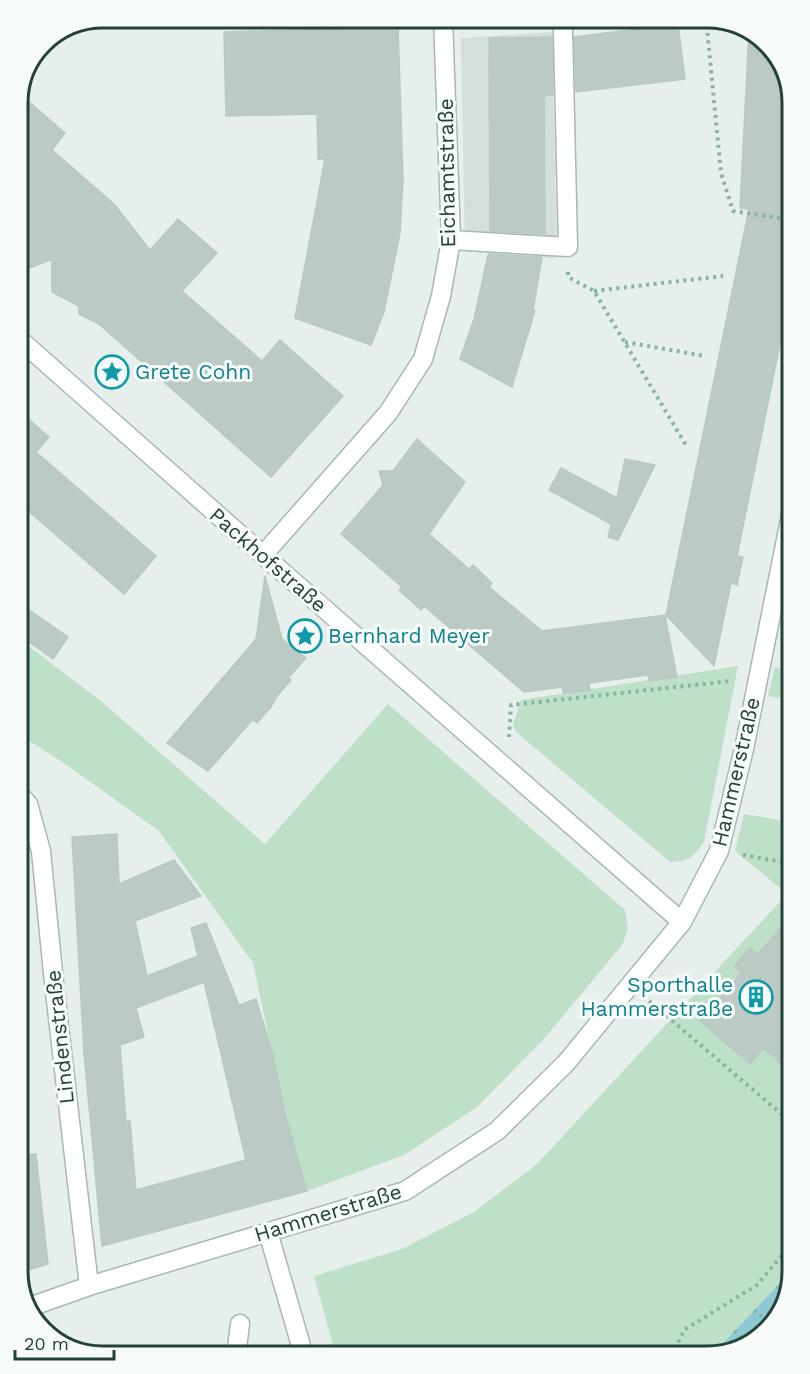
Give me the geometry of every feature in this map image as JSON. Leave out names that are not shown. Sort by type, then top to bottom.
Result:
[{"type":"street","name":"Eichamtstraße","points":[[262,555],[388,413],[423,359],[441,296],[451,240],[444,29]]},
{"type":"street","points":[[451,240],[567,247],[563,31]]},
{"type":"street","name":"Packhofstraße","points":[[29,348],[682,922]]},
{"type":"street","name":"Hammerstraße","points":[[36,1305],[88,1286],[405,1191],[497,1131],[566,1063],[682,922],[719,851],[759,678],[782,561]]},
{"type":"street","name":"Lindenstraße","points":[[28,805],[41,851],[88,1286]]},
{"type":"street","points":[[268,1232],[301,1345]]},
{"type":"street","points":[[237,1345],[240,1324]]},
{"type":"path","points":[[707,29],[721,173],[733,211],[782,218]]},
{"type":"path","points":[[567,247],[567,277],[594,291],[687,447]]},
{"type":"path","points":[[594,291],[723,276]]},
{"type":"path","points":[[624,342],[705,356]]},
{"type":"path","points":[[506,768],[511,705],[759,678]]},
{"type":"path","points":[[719,851],[782,862]]},
{"type":"path","points":[[631,985],[782,1114]]},
{"type":"path","points":[[677,1346],[684,1330],[757,1285],[782,1255]]},
{"type":"path","points":[[754,1310],[764,1319]]},
{"type":"path","points":[[734,1331],[741,1337]]},
{"type":"shaded area","points":[[552,32],[557,259],[465,248],[461,38]]},
{"type":"shaded area","points":[[782,564],[782,614],[773,612]]},
{"type":"green space","points":[[29,646],[102,702],[265,844],[388,704],[625,910],[628,929],[622,945],[543,1040],[477,1107],[404,1155],[307,1191],[285,1114],[253,963],[159,831],[28,741]]},
{"type":"green space","points":[[738,666],[704,842],[697,852],[682,861],[670,862],[516,732],[513,725],[521,700]]},
{"type":"green space","points":[[775,667],[782,669],[782,698],[768,696]]},
{"type":"green space","points":[[744,814],[782,820],[782,890],[735,851]]},
{"type":"green space","points":[[782,899],[780,1282],[723,1344],[706,1346],[333,1345],[314,1276],[402,1249],[474,1212],[536,1165]]},
{"type":"water","points":[[780,1282],[774,1304],[763,1320],[740,1338],[723,1344]]},
{"type":"building","points":[[398,28],[403,179],[400,233],[384,312],[371,345],[295,318],[325,159],[318,159],[317,114],[226,116],[224,32]]},
{"type":"building","points":[[639,29],[679,29],[685,79],[576,92],[574,37]]},
{"type":"building","points":[[552,37],[553,95],[544,96],[545,234],[490,231],[489,38]]},
{"type":"building","points":[[748,41],[763,54],[774,70],[782,104],[782,334],[737,556],[743,557],[737,585],[731,583],[714,666],[666,615],[749,209],[740,208]]},
{"type":"building","points":[[29,102],[65,133],[52,150],[114,204],[150,250],[178,219],[217,253],[182,291],[262,361],[280,340],[343,396],[271,477],[99,324],[79,314],[79,306],[52,292],[52,259],[29,269]]},
{"type":"building","points":[[490,254],[542,257],[533,310],[535,310],[512,387],[460,359],[474,319]]},
{"type":"building","points":[[29,419],[49,437],[36,452],[156,556],[124,594],[29,511]]},
{"type":"building","points":[[417,439],[465,482],[429,534],[469,569],[473,565],[492,583],[489,587],[542,631],[665,615],[677,677],[649,681],[648,675],[589,683],[590,690],[563,693],[562,687],[524,692],[424,606],[421,610],[399,590],[402,587],[341,534],[383,485],[379,471],[393,471]]},
{"type":"building","points":[[625,459],[655,465],[618,540],[608,537],[611,524],[549,490],[561,468],[617,498]]},
{"type":"building","points":[[265,576],[282,639],[306,658],[288,678],[291,680],[271,707],[257,723],[253,719],[208,771],[167,743],[256,639]]},
{"type":"building","points":[[29,609],[68,637],[53,659],[29,642]]},
{"type":"building","points":[[117,834],[119,884],[174,860],[201,896],[135,921],[147,976],[198,956],[191,928],[206,923],[239,1005],[256,999],[273,1055],[285,1114],[307,1191],[102,1246],[84,1053],[72,837]],"holes":[[[204,982],[246,1160],[136,1190],[130,1121],[126,1122],[120,1045],[144,1037],[136,1008]]]},
{"type":"building","name":"Sporthalle Hammerstraße","points":[[782,926],[781,1063],[763,1048],[750,1064],[700,1021],[742,973],[734,967],[750,948],[758,954]]},
{"type":"building","points":[[28,1154],[36,1154],[48,1264],[28,1270],[28,1270]]},
{"type":"place","name":"Grete Cohn","points":[[112,372]]},
{"type":"place","name":"Bernhard Meyer","points":[[305,636]]},
{"type":"place","name":"Sporthalle Hammerstraße","points":[[756,997]]}]
